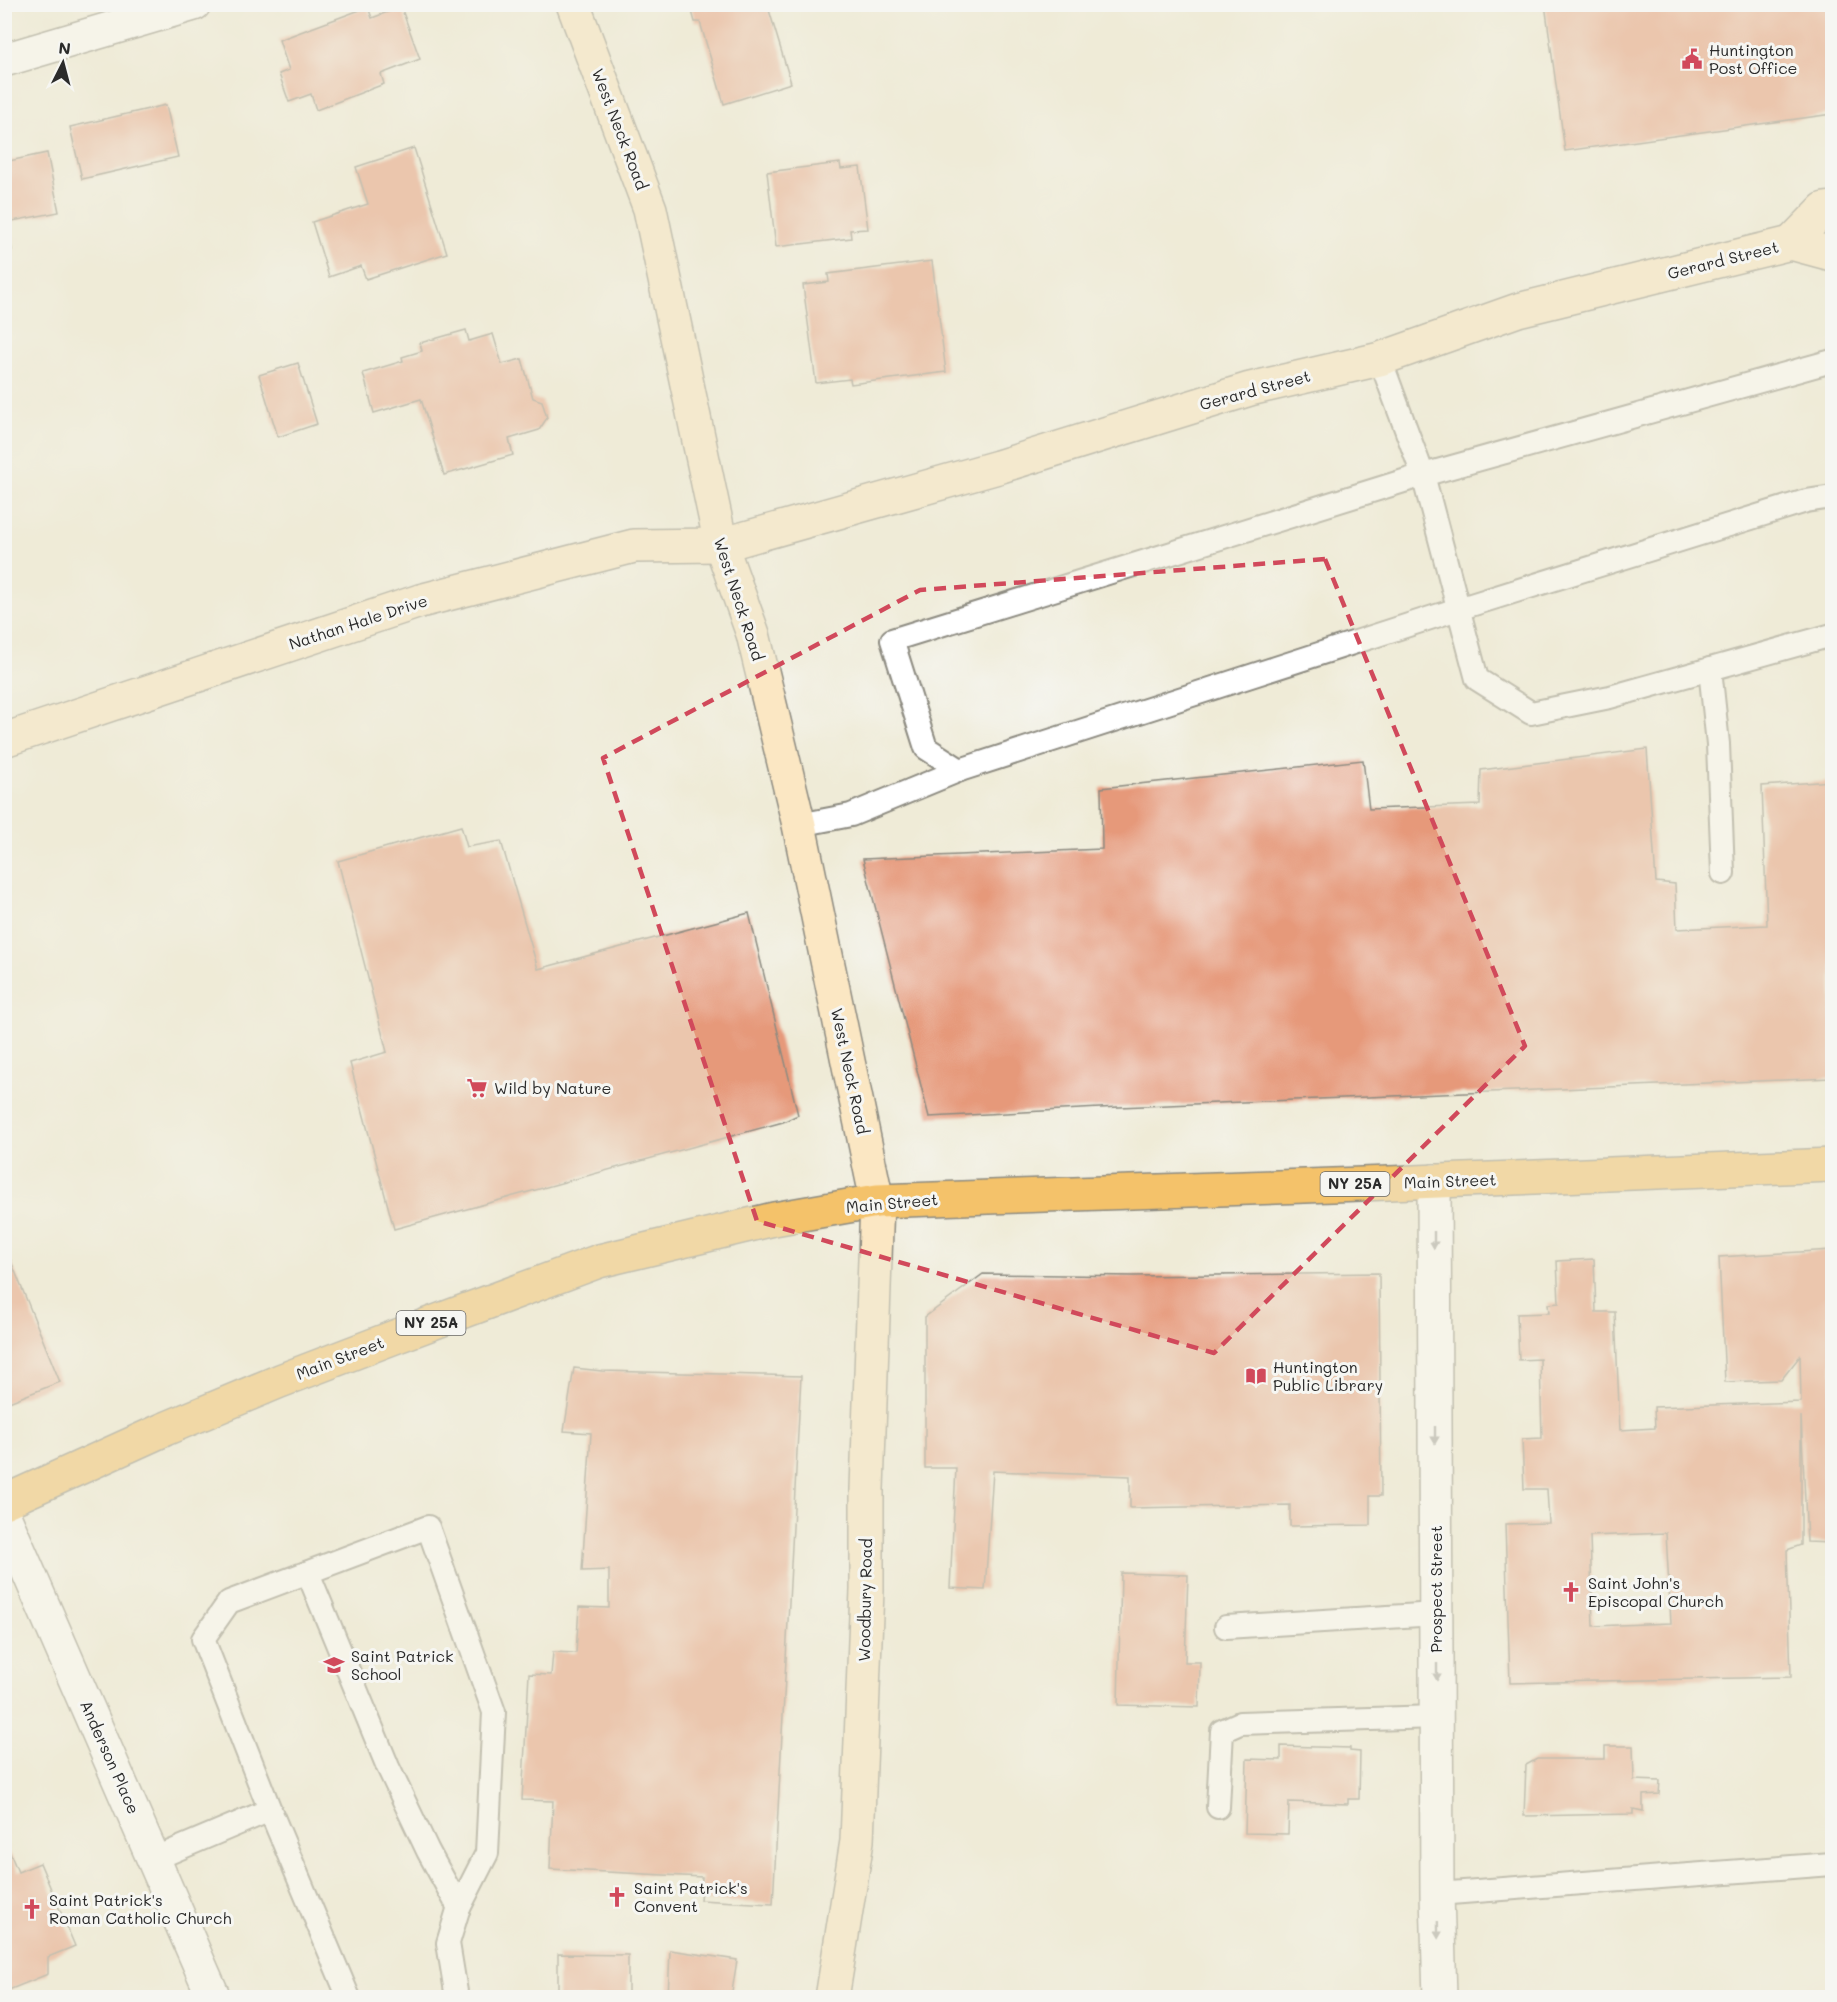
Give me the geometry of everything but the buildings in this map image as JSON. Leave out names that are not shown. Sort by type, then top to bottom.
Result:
[{"type":"main road","name":"Main Street","points":[[4,1502],[165,1429],[392,1338],[599,1262],[774,1219],[877,1201],[1833,1165]]},
{"type":"street","points":[[4,60],[194,4]]},
{"type":"street","name":"West Neck Road","points":[[573,4],[650,209],[721,545],[753,634],[799,825],[877,1201]]},
{"type":"street","name":"Gerard Street","points":[[1791,243],[1824,208],[1833,208]]},
{"type":"street","name":"Gerard Street","points":[[721,545],[998,467],[1250,388],[1380,359],[1518,310],[1791,243],[1833,254]]},
{"type":"street","name":"Nathan Hale Drive","points":[[4,740],[420,601],[634,546],[721,545]]},
{"type":"street","name":"Prospect Street","points":[[1434,1181],[1437,1894],[1440,1998]]},
{"type":"street","name":"Woodbury Road","points":[[832,1998],[857,1841],[867,1590],[867,1489],[877,1201]]},
{"type":"street","name":"Anderson Place","points":[[4,1516],[214,1998]]},
{"type":"lane","points":[[1380,359],[1424,475],[1477,679],[1531,713],[1610,697],[1833,635]]},
{"type":"lane","points":[[960,770],[926,748],[892,640],[1424,475],[1833,361]]},
{"type":"lane","points":[[799,825],[851,815],[960,770],[1458,609],[1806,501],[1833,497]]},
{"type":"lane","points":[[1710,669],[1718,744],[1723,873]]},
{"type":"lane","points":[[349,1998],[270,1810],[203,1639],[229,1602],[428,1527],[494,1712],[487,1853],[459,1908],[448,1943],[457,1998]]},
{"type":"lane","points":[[308,1573],[388,1767],[428,1851],[459,1908]]},
{"type":"lane","points":[[1226,1627],[1436,1614]]},
{"type":"lane","points":[[1218,1807],[1222,1731],[1240,1723],[1437,1717]]},
{"type":"lane","points":[[154,1859],[270,1810]]},
{"type":"lane","points":[[1437,1894],[1833,1864]]},
{"type":"highlighted area","points":[[1325,559],[1525,1046],[1214,1353],[757,1221],[603,758],[920,590]]},
{"type":"place","name":"Huntington Post Office","points":[[1692,59]]},
{"type":"place","name":"Wild by Nature","points":[[477,1088]]},
{"type":"place","name":"Huntington Public Library","points":[[1256,1376]]},
{"type":"place","name":"Saint John's Episcopal Church","points":[[1571,1592]]},
{"type":"place","name":"Saint Patrick School","points":[[334,1665]]},
{"type":"place","name":"Saint Patrick's Convent","points":[[617,1897]]},
{"type":"place","name":"Saint Patrick's Roman Catholic Church","points":[[32,1909]]}]
